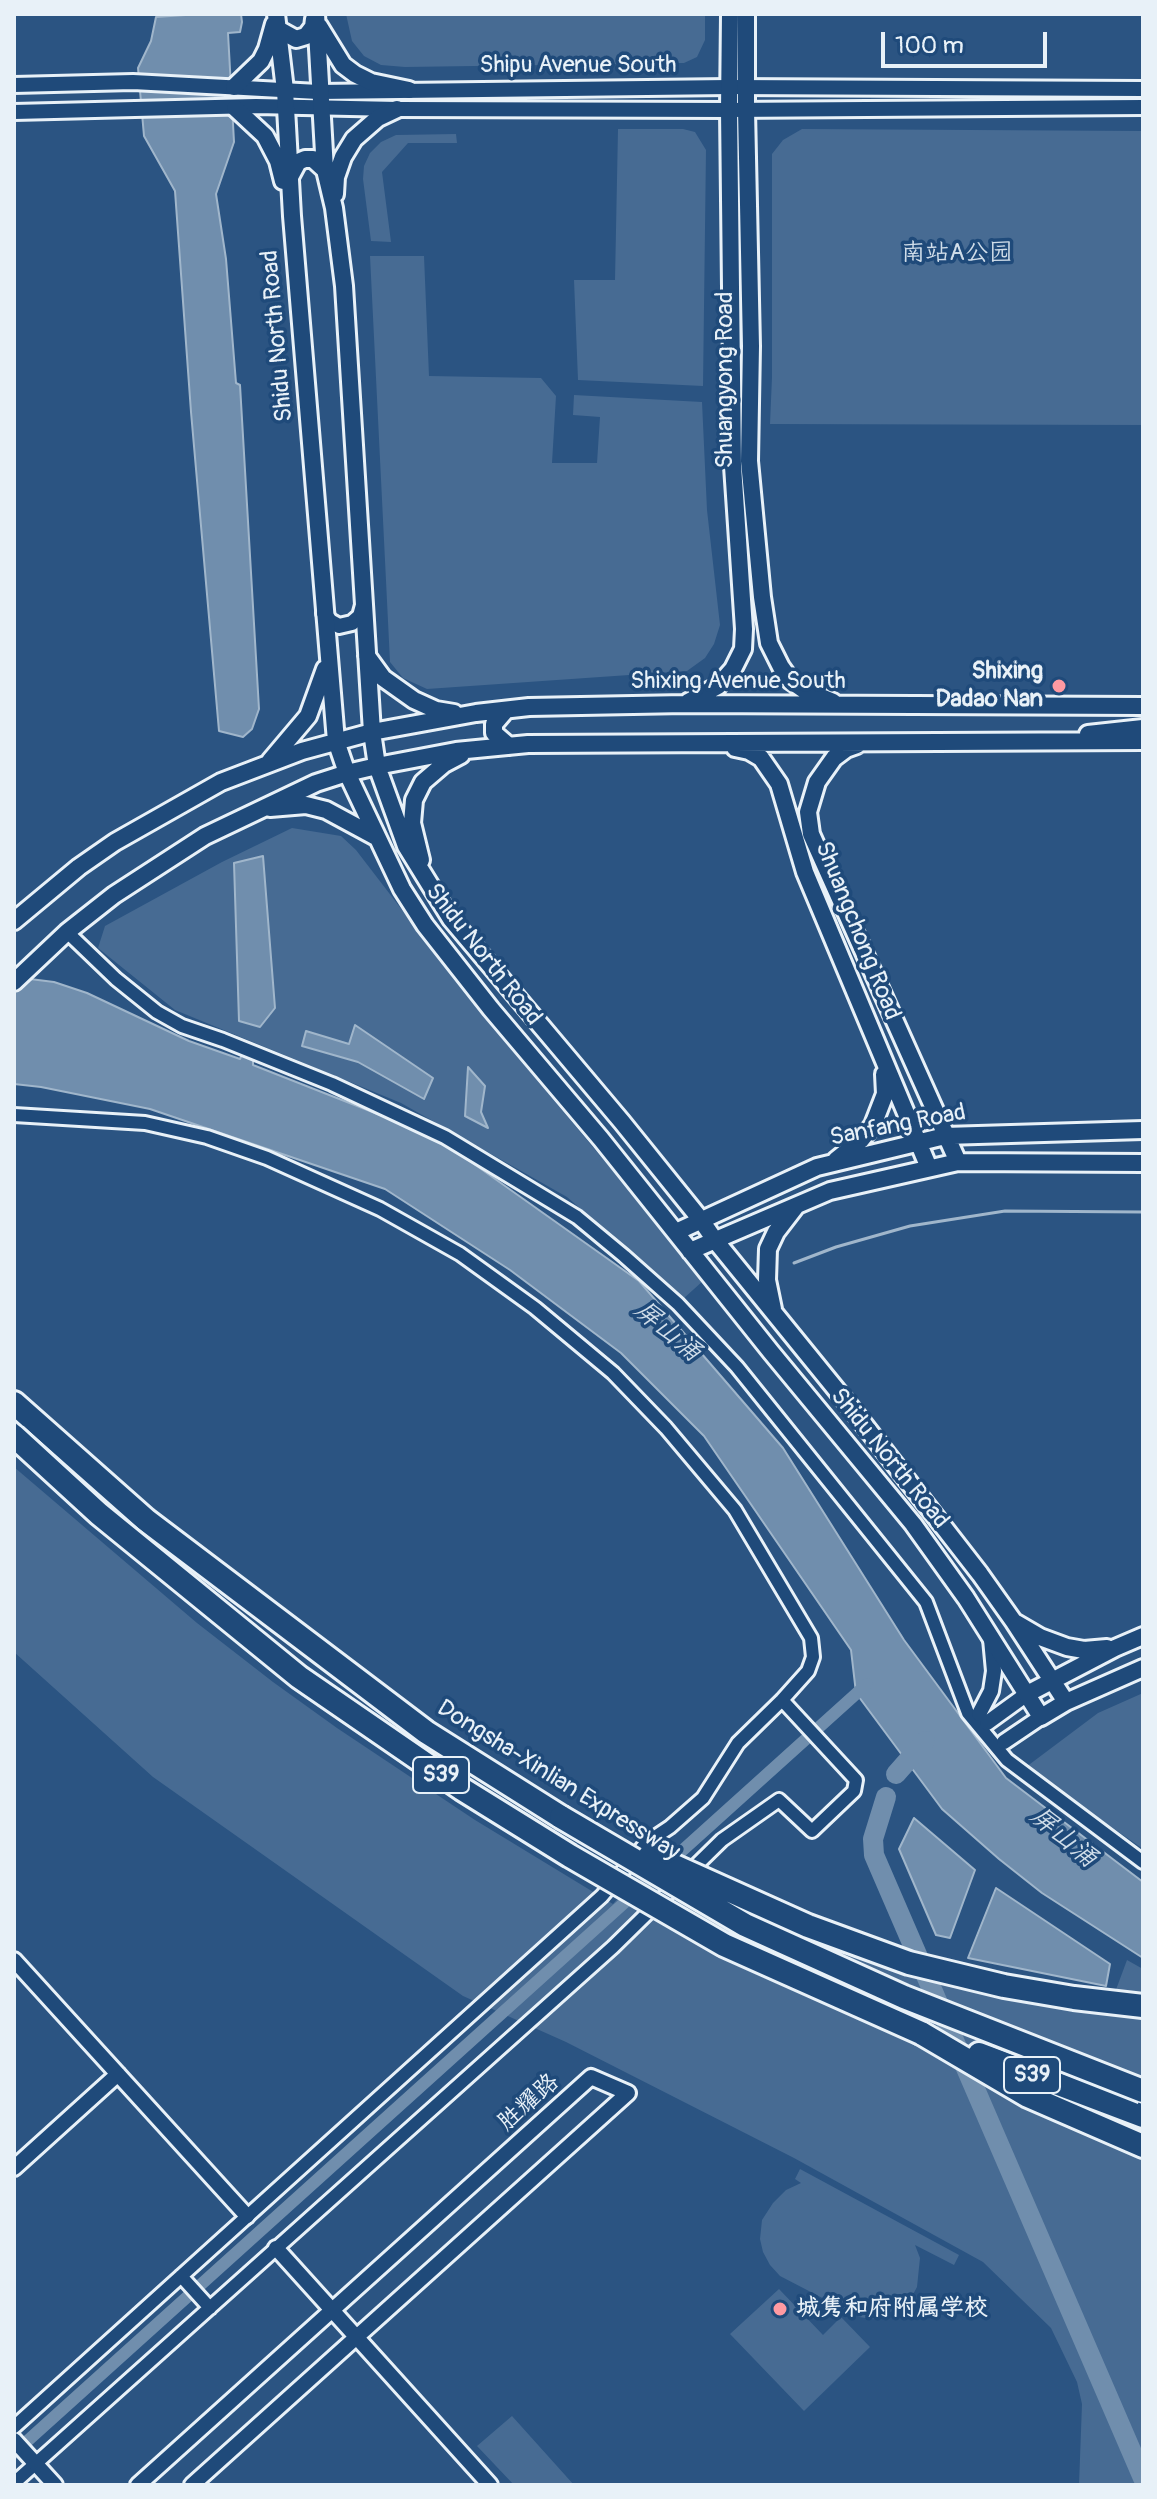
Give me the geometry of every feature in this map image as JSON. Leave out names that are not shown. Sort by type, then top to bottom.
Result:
[{"type":"highway","name":"Dongsha-Xinlian Expressway","points":[[14,1403],[146,1520],[324,1655],[426,1732],[561,1817],[745,1925],[904,1997],[1143,2091]]},
{"type":"highway","name":"S39","points":[[14,1436],[99,1514],[299,1677],[462,1789],[570,1856],[724,1945],[921,2033],[1143,2116]]},
{"type":"highway","points":[[561,1817],[808,1926],[897,1959],[1004,1986],[1143,2006]]},
{"type":"highway","points":[[921,2033],[1028,2096],[1143,2146]]},
{"type":"main road","name":"Shuangyong Road","points":[[730,14],[738,88]]},
{"type":"main road","name":"Shuangyong Road","points":[[685,704],[718,686],[733,669],[743,649],[733,466],[737,110],[746,14]]},
{"type":"main road","points":[[234,87],[261,61],[277,19],[296,39],[306,36],[316,17]]},
{"type":"main road","points":[[316,17],[343,65],[371,82],[409,90]]},
{"type":"main road","points":[[316,17],[325,170],[334,208]]},
{"type":"main road","name":"Shidu North Road","points":[[277,19],[328,660],[336,741],[347,773],[402,889],[425,925],[913,1524],[966,1598],[1041,1717]]},
{"type":"main road","points":[[235,108],[265,136],[278,161],[292,216]]},
{"type":"main road","points":[[334,208],[336,177],[348,148],[365,128],[397,109]]},
{"type":"main road","name":"Shuangyong Road","points":[[737,110],[751,346],[749,461],[769,643],[791,681],[842,706]]},
{"type":"main road","points":[[290,177],[298,162],[305,159],[313,159],[325,170]]},
{"type":"main road","name":"Shidu North Road","points":[[334,208],[344,286],[372,732],[377,766],[406,846],[451,919],[622,1122],[858,1416],[986,1583],[1066,1702]]},
{"type":"main road","points":[[365,654],[383,678],[414,700],[436,710],[476,713]]},
{"type":"main road","points":[[269,763],[308,716],[328,660]]},
{"type":"main road","name":"Shixing Avenue South","points":[[14,921],[115,842],[221,782],[269,763],[372,732],[476,713],[529,707],[685,704],[1143,706]]},
{"type":"main road","points":[[506,710],[494,724],[494,733],[509,746]]},
{"type":"main road","points":[[1047,742],[1110,730],[1143,728]]},
{"type":"main road","points":[[18,977],[114,895],[205,836],[316,783],[377,766],[509,746],[1143,741]]},
{"type":"main road","name":"Shuangchong Road","points":[[714,743],[749,751],[761,758],[779,784],[805,872],[929,1168]]},
{"type":"main road","name":"Shuangchong Road","points":[[863,743],[846,749],[834,758],[817,782],[808,812],[811,834],[958,1162]]},
{"type":"main road","points":[[431,888],[412,823],[414,800],[423,782],[444,764],[474,749]]},
{"type":"main road","points":[[260,809],[306,805],[326,810],[377,838]]},
{"type":"main road","points":[[402,889],[404,874],[410,871],[418,874],[431,888]]},
{"type":"main road","points":[[830,1191],[818,1192],[808,1183],[810,1175],[861,1140],[880,1112],[885,1094],[883,1060]]},
{"type":"main road","points":[[601,1139],[617,1144],[626,1131],[622,1122]]},
{"type":"main road","name":"Sanfang Road","points":[[676,1232],[823,1166],[945,1136],[1143,1130]]},
{"type":"main road","name":"Sanfang Road","points":[[690,1251],[830,1191],[958,1162],[1143,1163]]},
{"type":"main road","points":[[774,1315],[767,1280],[768,1249],[776,1232],[798,1204]]},
{"type":"main road","points":[[771,1352],[767,1341],[769,1334],[779,1328],[790,1332]]},
{"type":"main road","points":[[966,1598],[980,1604],[987,1598],[989,1591],[986,1583]]},
{"type":"main road","points":[[1014,1622],[1040,1637],[1067,1647],[1084,1650],[1115,1648]]},
{"type":"main road","points":[[1027,1694],[1115,1648],[1143,1638]]},
{"type":"main road","points":[[1143,1638],[1143,1650]]},
{"type":"main road","points":[[1041,1717],[1066,1702],[1143,1668]]},
{"type":"street","name":"Shipu Avenue South","points":[[14,85],[133,82],[234,87],[285,98],[397,109],[1143,107]]},
{"type":"street","points":[[234,87],[241,93],[240,102],[235,108]]},
{"type":"street","name":"Shipu Avenue South","points":[[319,100],[439,89],[1143,89]]},
{"type":"street","points":[[439,89],[430,97],[430,102],[442,109]]},
{"type":"street","name":"Shipu Avenue South","points":[[14,112],[235,108],[285,98]]},
{"type":"street","points":[[324,613],[339,626],[352,623],[360,616],[363,605]]},
{"type":"street","points":[[67,932],[116,979],[157,1012],[182,1026],[332,1084],[445,1137],[577,1217],[682,1308],[737,1367],[926,1602],[968,1713],[1007,1760],[1143,1862]]},
{"type":"street","points":[[14,1115],[145,1123],[207,1137],[267,1158],[380,1209],[460,1254],[535,1308],[613,1373],[666,1428],[735,1510],[811,1638],[813,1657],[808,1671],[738,1743],[703,1798],[646,1843],[602,1896],[14,2427]]},
{"type":"street","points":[[991,1638],[994,1671],[983,1718],[1027,1694]]},
{"type":"street","points":[[14,2483],[613,1947],[722,1840],[779,1800],[812,1831],[854,1791],[856,1780],[782,1700]]},
{"type":"street","points":[[1004,1742],[1041,1717]]},
{"type":"street","points":[[14,1960],[247,2216]]},
{"type":"street","points":[[14,2168],[118,2074]]},
{"type":"street","name":"胜耀路","points":[[138,2485],[591,2077],[628,2093],[192,2485]]},
{"type":"street","points":[[276,2248],[490,2485]]},
{"type":"street","points":[[181,2276],[210,2308]]},
{"type":"street","points":[[14,2440],[55,2485]]},
{"type":"green space","points":[[346,14],[705,14],[705,40],[697,57],[684,63],[405,67],[381,65],[364,56],[352,41]]},
{"type":"green space","points":[[618,129],[683,129],[695,132],[706,150],[703,386],[578,380],[574,280],[615,280]]},
{"type":"green space","name":"南站A公园","points":[[802,129],[1143,131],[1143,425],[770,424],[772,154],[783,140]]},
{"type":"green space","points":[[456,134],[457,143],[408,143],[382,172],[391,242],[371,241],[363,179],[364,166],[370,153],[381,142],[396,135]]},
{"type":"green space","points":[[370,256],[424,256],[429,376],[541,378],[556,396],[552,463],[597,463],[600,417],[573,415],[574,395],[702,402],[707,510],[720,625],[714,644],[705,658],[687,671],[427,689],[403,678],[390,662]]},
{"type":"green space","points":[[292,828],[341,836],[356,850],[485,1018],[704,1280],[683,1299],[567,1197],[401,1103],[175,1010],[98,948],[105,926]]},
{"type":"green space","points":[[14,1467],[197,1623],[273,1682],[475,1820],[613,1904],[659,1850],[786,1910],[908,1955],[1012,1980],[1114,1995],[1127,1960],[1143,1969],[1143,2485],[1079,2485],[1082,2404],[1077,2382],[1051,2328],[983,2262],[794,2158],[566,2042],[463,1996],[153,1777],[14,1652]]},
{"type":"green space","points":[[1143,1693],[1143,1849],[1026,1767],[1098,1713]]},
{"type":"green space","points":[[800,2169],[959,2255],[954,2265],[915,2245],[920,2258],[917,2287],[910,2300],[898,2309],[873,2319],[859,2317],[780,2276],[763,2252],[760,2239],[762,2220],[786,2190],[801,2183],[795,2179]]},
{"type":"green space","points":[[779,2289],[823,2335],[841,2317],[870,2347],[804,2411],[730,2334]]},
{"type":"green space","points":[[512,2416],[574,2485],[514,2485],[477,2446]]},
{"type":"water","points":[[241,14],[242,22],[240,32],[228,33],[234,142],[216,194],[226,259],[236,383],[240,385],[259,709],[252,729],[243,737],[219,731],[175,191],[144,136],[138,68],[151,41],[156,17]]},
{"type":"water","points":[[263,856],[275,1008],[260,1027],[239,1021],[234,863]]},
{"type":"water","name":"屏山涌","points":[[14,977],[54,982],[87,993],[189,1041],[240,1059],[243,1052],[253,1056],[253,1065],[436,1137],[639,1281],[783,1448],[904,1640],[1006,1778],[1143,1882],[1143,1958],[1042,1893],[942,1809],[856,1693],[851,1650],[704,1436],[621,1353],[510,1270],[385,1189],[150,1109],[14,1084]]},
{"type":"water","points":[[355,1025],[433,1078],[424,1099],[358,1062],[302,1046],[306,1031],[349,1044]]},
{"type":"water","points":[[468,1067],[485,1086],[481,1112],[488,1128],[465,1116]]},
{"type":"water","points":[[914,1818],[975,1870],[950,1938],[936,1935],[899,1849]]},
{"type":"water","points":[[996,1888],[1110,1964],[1106,1986],[968,1958]]},
{"type":"waterway","points":[[794,1263],[836,1247],[910,1226],[1005,1211],[1143,1212]]},
{"type":"waterway","points":[[14,2453],[867,1684]]},
{"type":"waterway","points":[[896,1774],[925,1741]]},
{"type":"waterway","points":[[886,1797],[873,1839],[874,1855],[1143,2478]]},
{"type":"place","name":"Shixing Dadao Nan","points":[[1059,686]]},
{"type":"place","name":"城隽和府附属学校","points":[[780,2309]]}]
